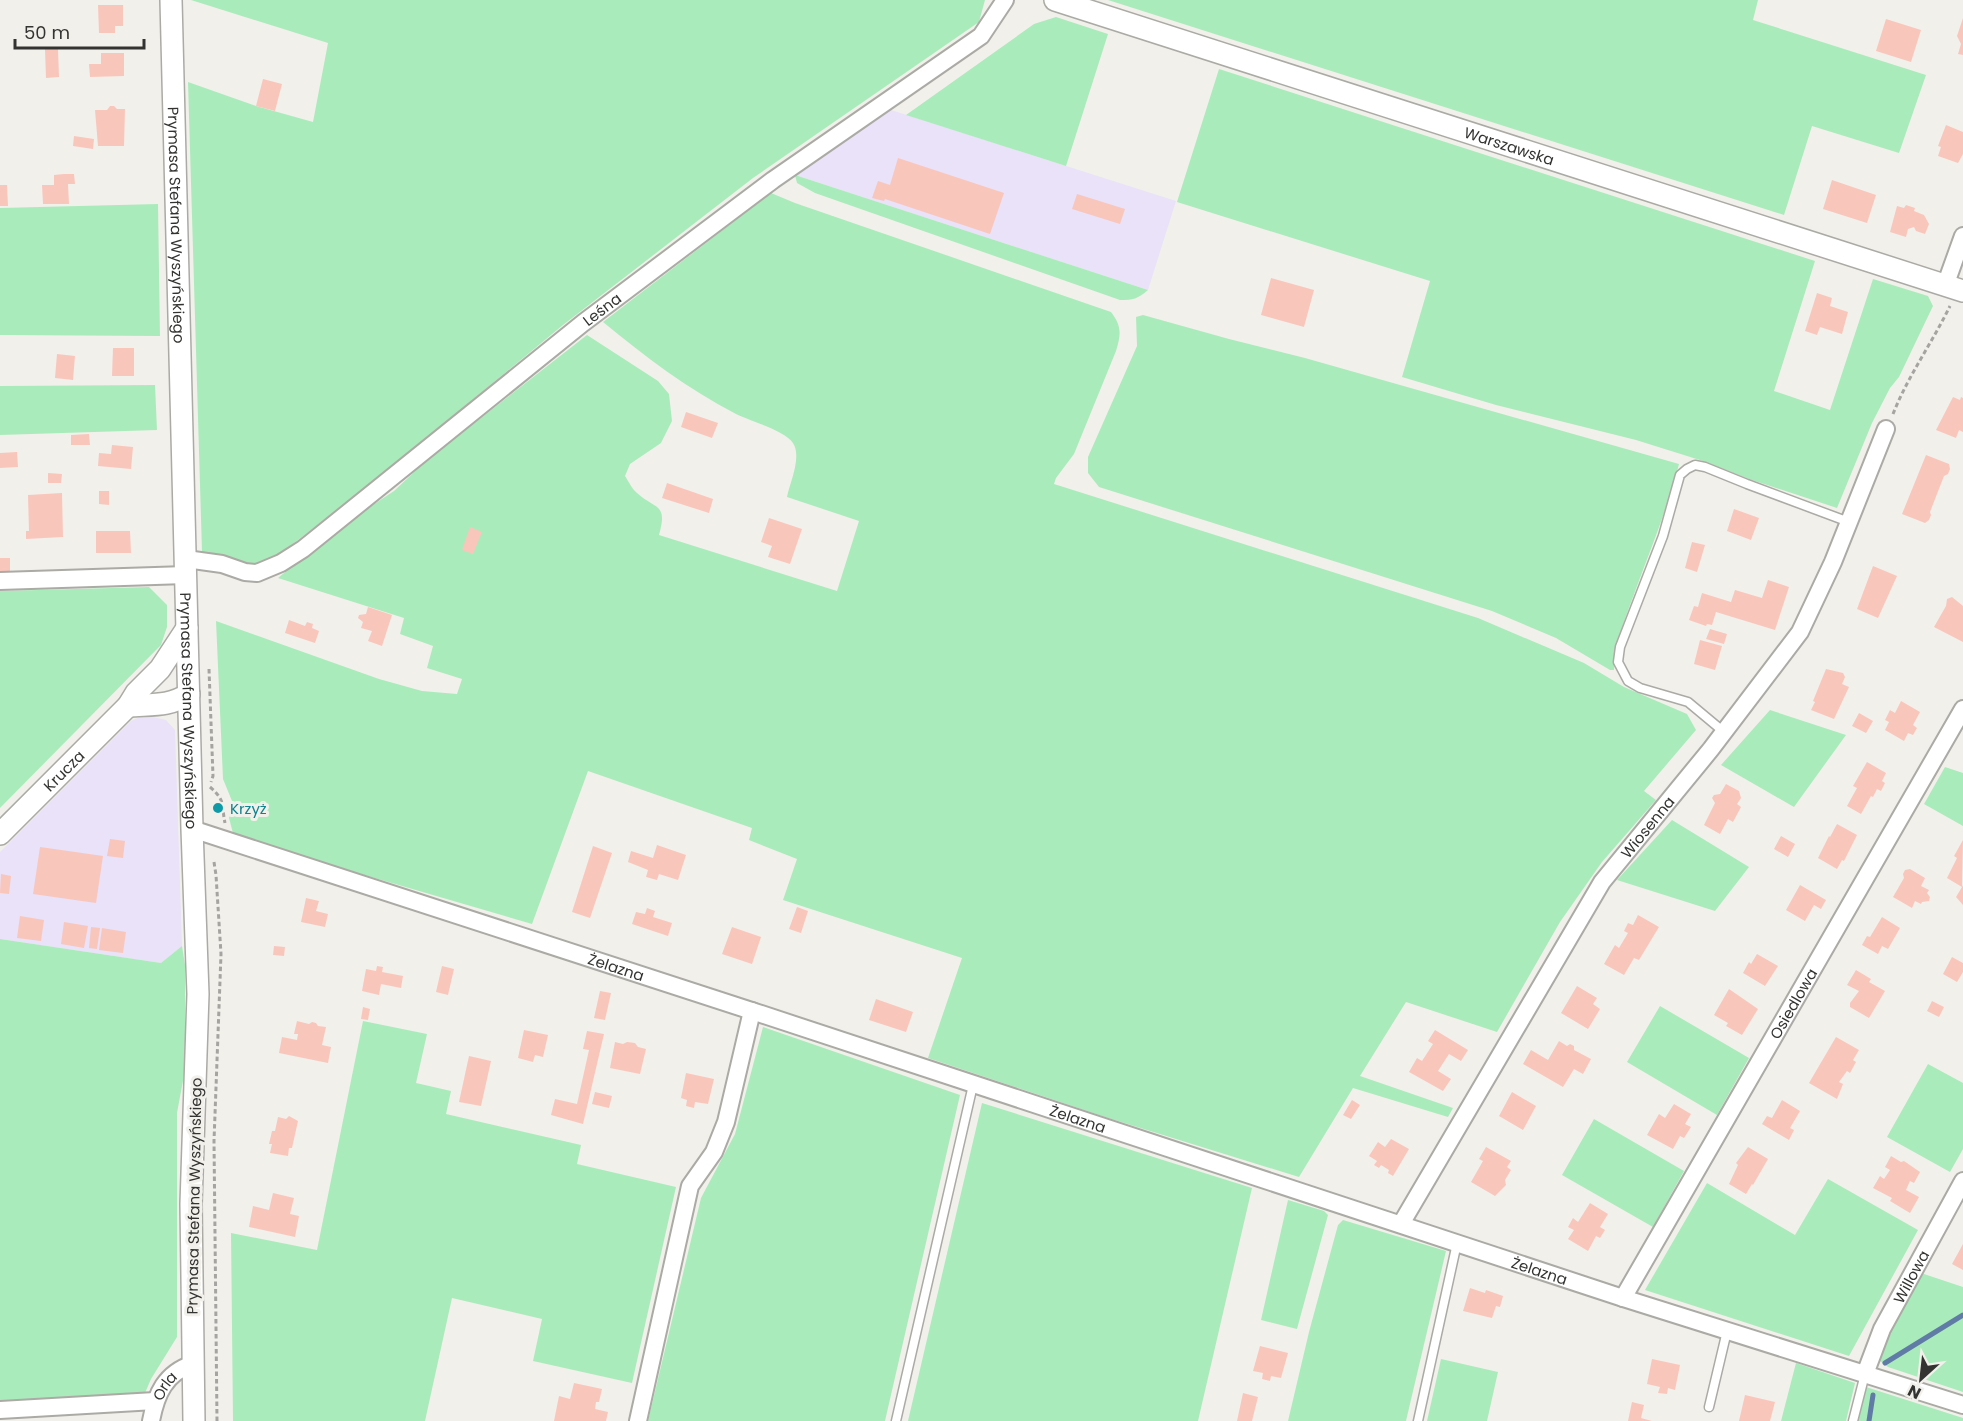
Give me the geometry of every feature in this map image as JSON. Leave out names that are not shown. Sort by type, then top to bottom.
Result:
[{"type":"street","name":"Prymasa Stefana Wyszyńskiego","points":[[171,0],[189,694],[202,833],[191,1204],[194,1421]]},
{"type":"street","name":"Leśna","points":[[0,581],[222,564],[245,572],[257,573],[281,563],[303,549],[583,323],[773,180],[981,36],[1005,0]]},
{"type":"street","name":"Warszawska","points":[[1055,0],[1955,289]]},
{"type":"street","points":[[1955,289],[1963,236]]},
{"type":"street","name":"Wiosenna","points":[[1401,1224],[1602,882],[1724,732],[1800,632],[1850,522],[1886,429]]},
{"type":"street","name":"Krucza","points":[[0,834],[128,706],[133,697],[160,669],[187,628]]},
{"type":"street","points":[[128,706],[165,705],[176,702],[189,694],[181,687],[171,683],[144,685]]},
{"type":"street","name":"Osiedlowa","points":[[1623,1298],[1963,709]]},
{"type":"street","name":"Żelazna","points":[[202,833],[752,1011],[1623,1298],[1963,1405]]},
{"type":"street","points":[[638,1421],[690,1186],[721,1138],[752,1011]]},
{"type":"street","name":"Willowa","points":[[1865,1374],[1882,1329],[1963,1180]]},
{"type":"street","name":"Orla","points":[[151,1421],[155,1401],[161,1387],[182,1367],[193,1364]]},
{"type":"street","points":[[0,1410],[155,1401]]},
{"type":"lane","points":[[1724,732],[1688,702],[1640,688],[1628,681],[1618,662],[1620,647],[1663,536],[1680,475],[1695,465],[1706,466],[1747,484],[1850,522]]},
{"type":"lane","points":[[896,1421],[973,1085]]},
{"type":"lane","points":[[1418,1421],[1457,1243]]},
{"type":"lane","points":[[1709,1407],[1728,1331]]},
{"type":"lane","points":[[1853,1421],[1865,1374]]},
{"type":"path","points":[[1886,429],[1906,384],[1929,348],[1954,300],[1955,289]]},
{"type":"path","points":[[208,661],[213,776],[208,793]]},
{"type":"path","points":[[204,782],[220,795],[226,826]]},
{"type":"path","points":[[202,833],[210,850],[216,875],[221,954],[214,1141],[217,1421]]},
{"type":"shaded area","points":[[891,110],[1176,201],[1148,290],[795,175]]},
{"type":"shaded area","points":[[144,715],[166,720],[175,730],[182,946],[161,963],[0,939],[0,852],[131,721]]},
{"type":"green space","points":[[191,0],[985,0],[979,22],[753,178],[563,325],[345,505],[255,569],[202,552],[188,82],[256,106],[313,122],[328,43]]},
{"type":"green space","points":[[1108,0],[1758,0],[1753,20],[1926,75],[1899,153],[1812,126],[1784,215]]},
{"type":"green space","points":[[1056,17],[1108,34],[1066,166],[906,115],[1034,24]]},
{"type":"green space","points":[[1219,69],[1815,261],[1774,391],[1830,410],[1873,279],[1928,296],[1933,306],[1899,377],[1890,388],[1872,423],[1837,508],[1636,440],[1496,405],[1402,377],[1430,281],[1177,202]]},
{"type":"green space","points":[[795,175],[1148,290],[1135,298],[1120,300],[815,193],[797,183]]},
{"type":"green space","points":[[771,193],[1111,312],[1120,331],[1116,351],[1074,454],[1054,484],[1478,618],[1584,663],[1624,687],[1687,714],[1696,730],[1644,791],[1656,800],[1602,862],[1560,922],[1497,1032],[1406,1002],[1360,1076],[1453,1108],[1448,1117],[1353,1088],[1299,1177],[1105,1117],[928,1058],[962,958],[783,900],[797,859],[749,840],[752,828],[588,771],[532,924],[234,837],[229,818],[232,801],[223,779],[216,621],[379,679],[422,691],[457,694],[462,679],[427,668],[433,646],[400,634],[404,618],[278,578],[338,528],[394,491],[427,460],[587,335],[658,381],[669,394],[672,421],[661,443],[630,464],[625,476],[635,491],[659,508],[662,517],[659,535],[837,591],[859,521],[787,497],[796,462],[795,449],[789,438],[736,414],[700,394],[651,360],[603,322]]},
{"type":"green space","points":[[158,204],[160,336],[0,335],[0,208]]},
{"type":"green space","points":[[1143,315],[1305,358],[1679,464],[1665,511],[1622,628],[1614,670],[1610,670],[1556,638],[1492,611],[1099,487],[1088,473],[1088,457],[1137,346],[1136,317]]},
{"type":"green space","points":[[155,385],[157,430],[0,435],[0,386]]},
{"type":"green space","points":[[149,587],[167,605],[167,627],[161,645],[0,808],[0,591]]},
{"type":"green space","points":[[1770,710],[1846,735],[1794,807],[1721,765]]},
{"type":"green space","points":[[1945,767],[1963,773],[1963,826],[1924,804]]},
{"type":"green space","points":[[1672,820],[1749,867],[1715,911],[1617,880]]},
{"type":"green space","points":[[0,939],[161,963],[182,946],[185,965],[185,1070],[177,1113],[177,1337],[145,1393],[0,1401]]},
{"type":"green space","points":[[1660,1006],[1749,1058],[1717,1115],[1627,1062]]},
{"type":"green space","points":[[363,1021],[427,1034],[416,1083],[451,1091],[446,1114],[581,1145],[577,1164],[676,1187],[632,1383],[533,1361],[542,1319],[452,1298],[425,1421],[233,1421],[231,1233],[317,1250]]},
{"type":"green space","points":[[763,1027],[960,1095],[885,1421],[648,1421],[701,1198],[735,1134]]},
{"type":"green space","points":[[1928,1064],[1963,1083],[1963,1149],[1950,1172],[1887,1137]]},
{"type":"green space","points":[[982,1103],[1252,1188],[1198,1421],[908,1421]]},
{"type":"green space","points":[[1594,1119],[1684,1171],[1653,1227],[1562,1175]]},
{"type":"green space","points":[[1828,1179],[1918,1230],[1849,1356],[1645,1290],[1707,1183],[1795,1235]]},
{"type":"green space","points":[[1288,1200],[1324,1211],[1328,1215],[1297,1329],[1261,1320]]},
{"type":"green space","points":[[1343,1220],[1446,1251],[1406,1421],[1288,1421],[1338,1225]]},
{"type":"green space","points":[[1918,1272],[1963,1287],[1963,1392],[1888,1367],[1880,1361],[1887,1340]]},
{"type":"green space","points":[[1441,1359],[1498,1372],[1487,1421],[1427,1421]]},
{"type":"green space","points":[[1796,1363],[1855,1383],[1846,1421],[1781,1421]]},
{"type":"green space","points":[[1866,1387],[1963,1418],[1963,1421],[1857,1421]]},
{"type":"building","points":[[98,5],[123,5],[123,26],[115,26],[115,33],[99,33]]},
{"type":"building","points":[[1963,18],[1963,55],[1958,54],[1961,44],[1957,36]]},
{"type":"building","points":[[1886,19],[1921,30],[1911,62],[1876,51]]},
{"type":"building","points":[[45,49],[58,49],[59,77],[46,78]]},
{"type":"building","points":[[101,53],[124,53],[124,76],[90,77],[89,64],[101,64]]},
{"type":"building","points":[[263,79],[282,84],[275,111],[256,106]]},
{"type":"building","points":[[110,106],[125,109],[124,146],[98,146],[95,110],[107,110]]},
{"type":"building","points":[[1946,125],[1963,132],[1963,154],[1958,163],[1938,156],[1941,147],[1938,146]]},
{"type":"building","points":[[74,136],[94,139],[93,149],[73,146]]},
{"type":"building","points":[[898,158],[1004,193],[990,234],[885,199],[884,201],[872,198],[878,181],[890,185]]},
{"type":"building","points":[[74,174],[75,184],[68,184],[69,204],[43,204],[42,185],[54,185],[54,175]]},
{"type":"building","points":[[1832,180],[1876,195],[1867,223],[1823,209]]},
{"type":"building","points":[[0,185],[7,185],[8,206],[0,206]]},
{"type":"building","points":[[1077,194],[1125,209],[1120,224],[1072,209]]},
{"type":"building","points":[[1906,205],[1924,215],[1929,224],[1925,234],[1916,231],[1914,227],[1908,229],[1906,237],[1890,232],[1897,206],[1904,208]]},
{"type":"building","points":[[1271,278],[1314,290],[1304,327],[1261,315]]},
{"type":"building","points":[[1817,293],[1832,298],[1830,306],[1848,312],[1842,334],[1820,327],[1817,335],[1805,331]]},
{"type":"building","points":[[113,348],[134,348],[134,376],[112,376]]},
{"type":"building","points":[[57,354],[75,356],[73,380],[55,378]]},
{"type":"building","points":[[1953,397],[1960,400],[1961,397],[1963,398],[1963,432],[1959,430],[1956,438],[1936,430]]},
{"type":"building","points":[[686,412],[718,423],[712,438],[681,427]]},
{"type":"building","points":[[89,434],[90,445],[71,445],[71,435]]},
{"type":"building","points":[[112,445],[133,447],[131,469],[98,466],[99,453],[111,454]]},
{"type":"building","points":[[17,452],[18,467],[0,468],[0,453]]},
{"type":"building","points":[[1926,455],[1949,464],[1950,469],[1944,476],[1929,520],[1925,523],[1902,514]]},
{"type":"building","points":[[48,473],[62,474],[61,483],[48,483]]},
{"type":"building","points":[[667,483],[713,499],[709,513],[662,498]]},
{"type":"building","points":[[99,491],[109,491],[109,505],[99,504]]},
{"type":"building","points":[[62,493],[63,537],[26,539],[26,531],[29,531],[28,495]]},
{"type":"building","points":[[1734,509],[1759,518],[1751,540],[1727,531]]},
{"type":"building","points":[[769,518],[802,529],[790,564],[768,557],[772,546],[761,542]]},
{"type":"building","points":[[470,527],[482,532],[473,554],[462,550]]},
{"type":"building","points":[[96,531],[130,531],[131,553],[96,553]]},
{"type":"building","points":[[1692,542],[1705,545],[1697,572],[1685,568]]},
{"type":"building","points":[[0,558],[10,558],[10,571],[0,572]]},
{"type":"building","points":[[1873,566],[1897,576],[1878,618],[1857,609]]},
{"type":"building","points":[[1768,580],[1789,587],[1775,630],[1716,612],[1712,625],[1707,624],[1706,626],[1689,620],[1694,606],[1698,607],[1702,593],[1731,602],[1735,590],[1762,598]]},
{"type":"building","points":[[1952,597],[1963,606],[1963,642],[1934,627],[1946,606],[1947,599]]},
{"type":"building","points":[[368,607],[392,615],[382,646],[368,641],[372,631],[361,628],[363,622],[358,618],[359,615],[366,614]]},
{"type":"building","points":[[289,620],[305,626],[307,622],[313,624],[312,628],[319,631],[315,643],[285,633]]},
{"type":"building","points":[[1710,629],[1727,634],[1724,644],[1706,639]]},
{"type":"building","points":[[1700,640],[1722,646],[1715,670],[1694,664]]},
{"type":"building","points":[[1826,669],[1843,673],[1845,677],[1842,684],[1849,687],[1834,719],[1811,710]]},
{"type":"building","points":[[1901,701],[1920,712],[1913,725],[1917,728],[1913,735],[1908,733],[1904,741],[1885,730],[1889,722],[1885,720],[1890,710],[1895,713]]},
{"type":"building","points":[[1859,713],[1873,721],[1866,733],[1852,726]]},
{"type":"building","points":[[1867,762],[1886,773],[1882,781],[1885,783],[1881,791],[1877,789],[1873,797],[1871,796],[1861,814],[1847,806],[1857,788],[1853,786]]},
{"type":"building","points":[[1726,784],[1739,791],[1741,798],[1737,804],[1741,807],[1733,822],[1728,819],[1720,834],[1704,825],[1715,803],[1712,798],[1720,794]]},
{"type":"building","points":[[1837,824],[1857,835],[1844,861],[1842,860],[1837,869],[1818,858]]},
{"type":"building","points":[[1781,836],[1795,844],[1788,857],[1774,849]]},
{"type":"building","points":[[110,839],[125,841],[123,858],[107,856]]},
{"type":"building","points":[[1963,840],[1962,887],[1947,878],[1957,858],[1954,856]]},
{"type":"building","points":[[657,845],[686,855],[678,880],[659,874],[657,880],[646,877],[648,870],[628,862],[631,851],[653,858]]},
{"type":"building","points":[[593,846],[612,853],[590,918],[572,912]]},
{"type":"building","points":[[40,847],[103,856],[96,903],[33,894]]},
{"type":"building","points":[[1910,869],[1925,878],[1921,886],[1929,890],[1927,893],[1930,897],[1929,901],[1921,904],[1915,901],[1912,908],[1893,897],[1904,878],[1905,870]]},
{"type":"building","points":[[1,874],[11,876],[9,894],[0,893]]},
{"type":"building","points":[[1800,885],[1826,900],[1821,909],[1814,905],[1805,921],[1786,910]]},
{"type":"building","points":[[1963,885],[1963,905],[1956,897]]},
{"type":"building","points":[[306,898],[319,901],[316,911],[328,914],[325,927],[301,922]]},
{"type":"building","points":[[797,907],[808,911],[801,933],[789,929]]},
{"type":"building","points":[[647,908],[655,911],[653,917],[672,923],[668,936],[632,924],[636,912],[645,914]]},
{"type":"building","points":[[1638,915],[1659,927],[1639,960],[1634,958],[1624,975],[1604,964],[1615,945],[1619,948],[1628,933],[1624,931],[1628,923],[1633,925]]},
{"type":"building","points":[[20,916],[44,920],[41,941],[17,938]]},
{"type":"building","points":[[1882,917],[1900,928],[1888,949],[1882,946],[1878,954],[1862,945],[1867,936],[1870,937]]},
{"type":"building","points":[[64,922],[88,926],[84,948],[61,944]]},
{"type":"building","points":[[91,927],[100,928],[97,949],[89,948]]},
{"type":"building","points":[[732,927],[761,937],[752,964],[722,954]]},
{"type":"building","points":[[102,928],[126,932],[123,953],[99,950]]},
{"type":"building","points":[[274,946],[285,947],[284,956],[273,955]]},
{"type":"building","points":[[1757,954],[1778,966],[1765,986],[1743,973]]},
{"type":"building","points":[[1952,957],[1963,963],[1963,972],[1957,982],[1943,974]]},
{"type":"building","points":[[377,966],[383,967],[382,972],[403,976],[401,988],[381,984],[379,995],[362,991],[366,969],[376,971]]},
{"type":"building","points":[[442,966],[454,969],[448,995],[436,992]]},
{"type":"building","points":[[1856,970],[1871,979],[1869,982],[1885,991],[1869,1018],[1850,1007],[1850,1003],[1859,991],[1847,985]]},
{"type":"building","points":[[1577,986],[1597,998],[1593,1004],[1600,1009],[1588,1029],[1561,1013]]},
{"type":"building","points":[[1729,989],[1758,1009],[1742,1035],[1726,1026],[1728,1023],[1714,1015]]},
{"type":"building","points":[[600,991],[611,993],[605,1020],[594,1018]]},
{"type":"building","points":[[876,999],[913,1012],[906,1032],[869,1020]]},
{"type":"building","points":[[1932,1001],[1944,1007],[1939,1017],[1927,1011]]},
{"type":"building","points":[[363,1007],[370,1009],[368,1020],[361,1019]]},
{"type":"building","points":[[297,1021],[309,1024],[312,1022],[326,1027],[322,1045],[331,1047],[328,1063],[279,1053],[282,1037],[297,1040],[298,1034],[294,1034]]},
{"type":"building","points":[[524,1030],[548,1035],[543,1057],[535,1055],[533,1062],[518,1058]]},
{"type":"building","points":[[1435,1030],[1468,1050],[1461,1061],[1449,1054],[1438,1071],[1451,1079],[1443,1091],[1409,1072],[1417,1058],[1422,1061],[1433,1044],[1428,1041]]},
{"type":"building","points":[[587,1031],[604,1034],[583,1124],[551,1115],[555,1099],[577,1104],[589,1050],[583,1049]]},
{"type":"building","points":[[1836,1037],[1859,1050],[1853,1060],[1856,1062],[1850,1073],[1847,1071],[1839,1082],[1843,1084],[1837,1099],[1809,1083]]},
{"type":"building","points":[[1559,1041],[1567,1046],[1570,1044],[1574,1046],[1574,1050],[1591,1059],[1583,1074],[1574,1069],[1563,1087],[1523,1064],[1531,1050],[1548,1060]]},
{"type":"building","points":[[615,1042],[635,1043],[638,1047],[646,1049],[640,1074],[610,1068]]},
{"type":"building","points":[[469,1056],[491,1061],[481,1106],[459,1102]]},
{"type":"building","points":[[686,1073],[714,1079],[708,1104],[695,1102],[694,1108],[686,1106],[687,1100],[681,1098]]},
{"type":"building","points":[[595,1092],[612,1096],[609,1108],[592,1104]]},
{"type":"building","points":[[1512,1092],[1536,1106],[1523,1130],[1499,1116]]},
{"type":"building","points":[[1352,1100],[1360,1105],[1351,1119],[1343,1115]]},
{"type":"building","points":[[1782,1100],[1800,1111],[1790,1128],[1794,1130],[1789,1140],[1762,1124],[1767,1116],[1772,1118]]},
{"type":"building","points":[[1674,1104],[1691,1114],[1685,1124],[1691,1127],[1684,1138],[1680,1136],[1673,1149],[1647,1135],[1659,1114],[1665,1118]]},
{"type":"building","points":[[289,1116],[298,1121],[288,1156],[270,1153],[272,1144],[269,1144],[278,1117],[286,1119]]},
{"type":"building","points":[[1391,1139],[1409,1149],[1393,1176],[1381,1165],[1379,1168],[1374,1165],[1377,1161],[1369,1156],[1378,1142],[1385,1147]]},
{"type":"building","points":[[1486,1147],[1511,1161],[1507,1167],[1511,1170],[1505,1180],[1506,1185],[1495,1196],[1471,1182],[1483,1161],[1479,1159]]},
{"type":"building","points":[[1748,1147],[1768,1159],[1746,1194],[1729,1184],[1738,1165],[1736,1163]]},
{"type":"building","points":[[1891,1156],[1901,1162],[1904,1161],[1920,1172],[1914,1183],[1910,1181],[1906,1190],[1919,1197],[1910,1213],[1890,1201],[1892,1198],[1873,1188],[1880,1176],[1884,1179],[1890,1170],[1885,1167]]},
{"type":"building","points":[[273,1193],[294,1198],[290,1214],[299,1216],[295,1237],[249,1227],[253,1206],[269,1210]]},
{"type":"building","points":[[1590,1203],[1608,1214],[1600,1227],[1605,1230],[1600,1238],[1596,1236],[1588,1251],[1568,1239],[1574,1230],[1568,1227],[1573,1218],[1578,1222]]},
{"type":"building","points":[[1963,1244],[1963,1270],[1952,1264]]},
{"type":"building","points":[[1470,1288],[1485,1293],[1486,1290],[1503,1296],[1500,1307],[1496,1306],[1492,1318],[1463,1311]]},
{"type":"building","points":[[1260,1346],[1288,1353],[1281,1378],[1271,1376],[1270,1381],[1262,1379],[1263,1373],[1253,1371]]},
{"type":"building","points":[[1652,1359],[1680,1365],[1675,1390],[1668,1388],[1667,1394],[1658,1393],[1660,1387],[1647,1384]]},
{"type":"building","points":[[574,1383],[602,1389],[595,1409],[608,1412],[606,1421],[554,1421],[559,1396],[570,1399]]},
{"type":"building","points":[[1243,1393],[1258,1397],[1252,1421],[1237,1421]]},
{"type":"building","points":[[1745,1395],[1775,1402],[1770,1421],[1739,1421]]},
{"type":"building","points":[[1632,1402],[1644,1405],[1641,1418],[1652,1421],[1628,1421]]},
{"type":"waterway","points":[[1885,1363],[1963,1315]]},
{"type":"waterway","points":[[1869,1421],[1873,1395]]},
{"type":"place","name":"Krzyż","points":[[218,808]]}]
